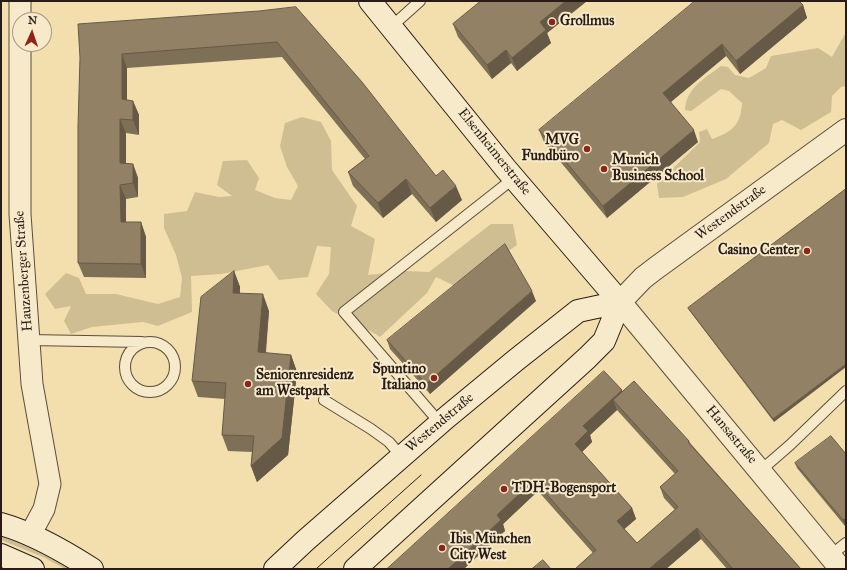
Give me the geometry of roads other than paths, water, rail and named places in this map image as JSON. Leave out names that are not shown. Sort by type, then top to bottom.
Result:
[{"type":"main road","name":"Elsenheimerstraße","points":[[370,1],[514,178],[620,302]]},
{"type":"main road","name":"Westendstraße","points":[[355,569],[604,341],[620,302],[643,278],[846,130]]},
{"type":"main road","name":"Westendstraße","points":[[275,569],[440,423],[578,311],[620,302]]},
{"type":"main road","name":"Hansastraße","points":[[620,302],[760,471],[839,556]]},
{"type":"main road","points":[[1,524],[30,535],[67,553],[92,569]]},
{"type":"main road","points":[[1,555],[33,569]]},
{"type":"street","name":"Hauzenberger Straße","points":[[20,1],[20,214],[32,384],[50,484],[44,509],[30,535]]},
{"type":"lane","points":[[391,27],[420,1]]},
{"type":"lane","points":[[440,423],[344,312],[514,178]]},
{"type":"lane","points":[[29,340],[117,341],[160,343],[172,354],[174,362],[175,370],[167,385],[160,390],[151,392],[143,391],[135,387],[127,377],[123,356],[117,341]]},
{"type":"lane","points":[[124,365],[131,350],[144,342]]},
{"type":"lane","points":[[760,471],[780,455],[846,391]]},
{"type":"lane","points":[[324,400],[389,442],[402,456]]},
{"type":"tram line","points":[[316,569],[421,475]]},
{"type":"place","name":"Grollmus","points":[[552,22]]},
{"type":"place","name":"MVG Fundbüro","points":[[587,149]]},
{"type":"place","name":"Munich Business School","points":[[604,169]]},
{"type":"place","name":"Casino Center","points":[[807,251]]},
{"type":"place","name":"Spuntino Italiano","points":[[434,378]]},
{"type":"place","name":"Seniorenresidenz am Westpark","points":[[248,384]]},
{"type":"place","name":"TDH-Bogensport","points":[[504,489]]},
{"type":"place","name":"Ibis München City West","points":[[442,548]]}]
